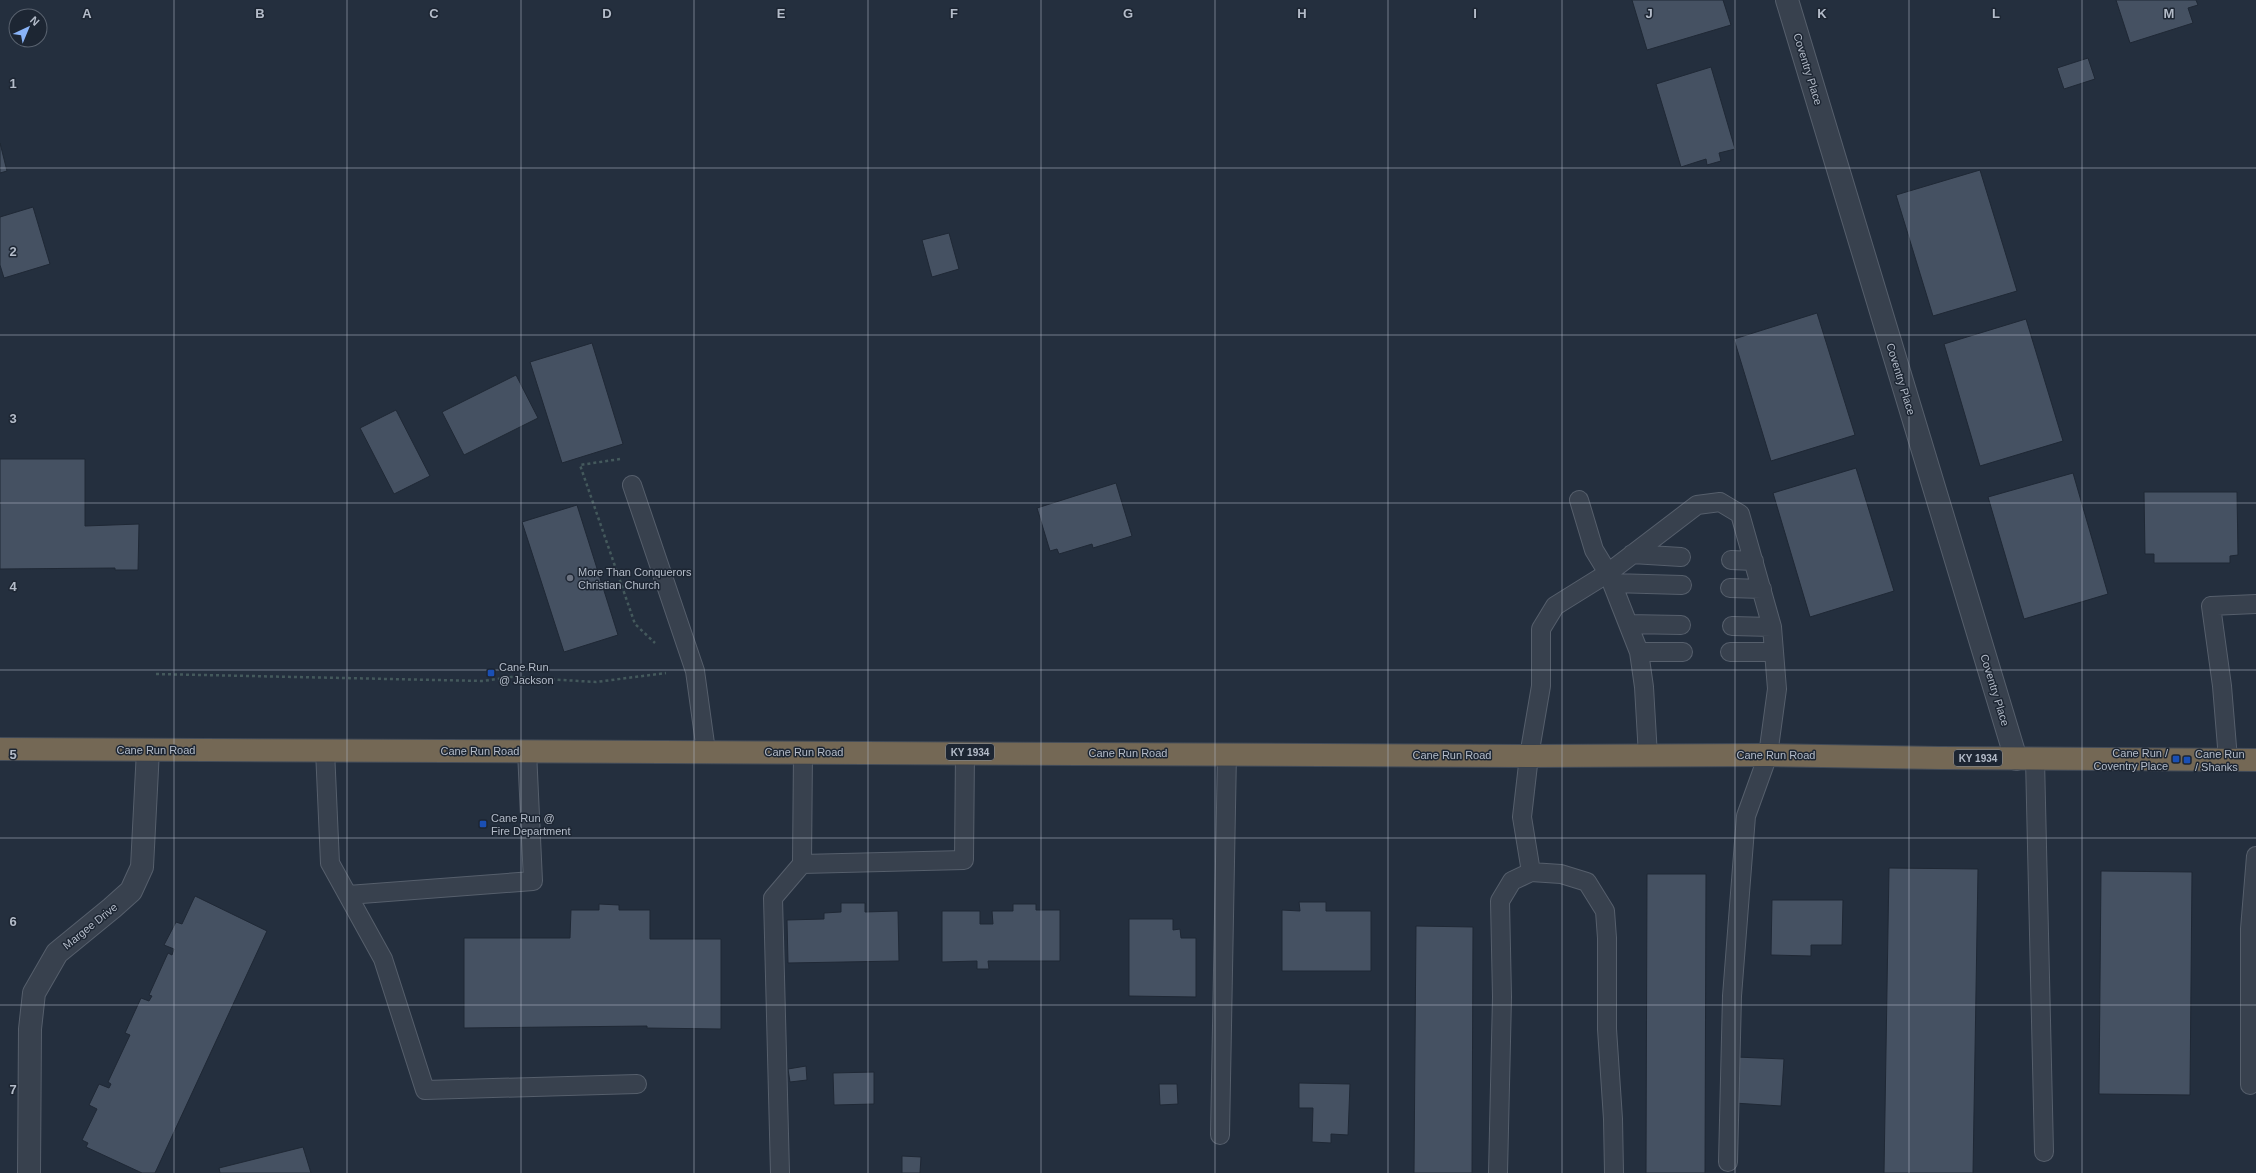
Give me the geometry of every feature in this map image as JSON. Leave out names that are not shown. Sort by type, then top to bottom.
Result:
[{"type":"highway","name":"Cane Run Road","points":[[0,750],[1227,753],[1529,756],[1768,755],[2025,759],[2256,760]]},
{"type":"street","name":"Coventry Place","points":[[1787,0],[2025,759]]},
{"type":"street","name":"Margee Drive","points":[[29,1173],[30,1029],[34,993],[57,953],[131,891],[142,867],[148,750]]},
{"type":"lane","points":[[632,485],[695,671],[706,752]]},
{"type":"lane","points":[[1579,500],[1594,550],[1610,578],[1639,652],[1644,687],[1648,756]]},
{"type":"lane","points":[[1531,872],[1522,817],[1529,756],[1541,686],[1540,629],[1555,606],[1610,578],[1632,554],[1697,505],[1720,502],[1740,514],[1772,626],[1777,689],[1768,755],[1746,816],[1732,996],[1728,1162]]},
{"type":"lane","points":[[1632,554],[1681,557]]},
{"type":"lane","points":[[1731,560],[1754,561]]},
{"type":"lane","points":[[1610,578],[1682,585]]},
{"type":"lane","points":[[1730,588],[1762,589]]},
{"type":"lane","points":[[2228,759],[2222,686],[2211,606],[2256,604]]},
{"type":"lane","points":[[1628,624],[1681,625]]},
{"type":"lane","points":[[1732,626],[1772,626]]},
{"type":"lane","points":[[1639,652],[1683,652]]},
{"type":"lane","points":[[1730,652],[1774,652]]},
{"type":"lane","points":[[326,750],[330,863],[383,959],[425,1090],[637,1084]]},
{"type":"lane","points":[[348,895],[533,881],[527,751]]},
{"type":"lane","points":[[780,1173],[773,898],[802,864],[803,752]]},
{"type":"lane","points":[[802,864],[964,860],[965,752]]},
{"type":"lane","points":[[1220,1135],[1227,753]]},
{"type":"lane","points":[[2025,759],[2044,1152]]},
{"type":"lane","points":[[2250,1085],[2250,929],[2256,856]]},
{"type":"lane","points":[[1498,1173],[1502,997],[1500,901],[1512,881],[1531,872],[1561,874],[1587,882],[1605,911],[1608,938],[1607,1028],[1614,1140],[1614,1173]]},
{"type":"path","points":[[632,485],[620,459],[580,465],[635,624],[656,644]]},
{"type":"path","points":[[156,674],[483,681],[511,677],[596,682],[673,672]]},
{"type":"building","points":[[1632,0],[1723,0],[1731,25],[1647,50]]},
{"type":"building","points":[[2116,0],[2196,0],[2198,5],[2188,8],[2193,23],[2130,43]]},
{"type":"building","points":[[2088,58],[2095,79],[2064,89],[2057,68]]},
{"type":"building","points":[[1711,67],[1735,149],[1719,153],[1721,161],[1707,165],[1706,159],[1681,167],[1656,84]]},
{"type":"building","points":[[0,143],[7,171],[0,173]]},
{"type":"building","points":[[1980,170],[2017,291],[1933,316],[1896,195]]},
{"type":"building","points":[[33,207],[50,264],[4,278],[0,265],[0,217]]},
{"type":"building","points":[[949,233],[959,269],[932,277],[922,240]]},
{"type":"building","points":[[1817,313],[1855,435],[1771,461],[1734,339]]},
{"type":"building","points":[[2026,319],[2063,441],[1980,466],[1944,344]]},
{"type":"building","points":[[592,343],[623,444],[562,463],[530,362]]},
{"type":"building","points":[[516,375],[538,418],[464,455],[442,412]]},
{"type":"building","points":[[396,410],[430,476],[394,494],[360,428]]},
{"type":"building","points":[[0,459],[85,459],[85,526],[139,524],[138,570],[115,570],[115,568],[0,569]]},
{"type":"building","points":[[1856,468],[1894,591],[1810,617],[1773,493]]},
{"type":"building","points":[[2073,473],[2108,594],[2024,619],[1988,497]]},
{"type":"building","points":[[1116,483],[1132,536],[1093,548],[1092,544],[1059,554],[1057,549],[1050,551],[1037,508]]},
{"type":"building","points":[[2144,492],[2237,492],[2238,555],[2230,556],[2230,563],[2154,563],[2154,554],[2145,554]]},
{"type":"building","name":"More Than Conquerors Christian Church","points":[[577,505],[618,635],[564,652],[522,522]]},
{"type":"building","points":[[1889,868],[1978,869],[1973,1173],[1884,1173]]},
{"type":"building","points":[[2101,871],[2192,872],[2190,1095],[2099,1094]]},
{"type":"building","points":[[1647,874],[1706,874],[1705,1173],[1646,1173]]},
{"type":"building","points":[[195,896],[267,931],[155,1173],[142,1173],[86,1147],[88,1143],[82,1140],[97,1109],[89,1105],[99,1084],[109,1088],[111,1084],[108,1082],[130,1035],[125,1033],[141,998],[149,1001],[152,996],[149,995],[168,953],[172,955],[174,949],[164,945],[176,922],[182,924]]},
{"type":"building","points":[[1772,900],[1843,900],[1842,945],[1811,945],[1811,956],[1771,955]]},
{"type":"building","points":[[1299,902],[1326,902],[1326,911],[1371,911],[1371,971],[1282,971],[1282,910],[1300,911]]},
{"type":"building","points":[[841,903],[865,903],[865,912],[898,911],[899,961],[788,963],[787,920],[824,919],[824,913],[841,912]]},
{"type":"building","points":[[599,904],[619,905],[619,910],[650,910],[650,939],[721,939],[721,1029],[647,1028],[647,1026],[464,1028],[464,938],[570,938],[571,910],[599,910]]},
{"type":"building","points":[[1013,904],[1036,904],[1036,910],[1060,910],[1060,961],[988,961],[989,969],[977,969],[977,961],[942,962],[942,911],[980,911],[980,924],[993,924],[992,911],[1013,911]]},
{"type":"building","points":[[1129,919],[1173,919],[1173,930],[1180,929],[1181,938],[1196,938],[1196,997],[1129,996]]},
{"type":"building","points":[[1416,926],[1473,927],[1472,1173],[1414,1173]]},
{"type":"building","points":[[1736,1057],[1784,1059],[1781,1106],[1734,1103]]},
{"type":"building","points":[[806,1066],[807,1080],[790,1082],[788,1069]]},
{"type":"building","points":[[874,1072],[874,1104],[834,1105],[833,1073]]},
{"type":"building","points":[[1299,1083],[1350,1084],[1348,1135],[1331,1134],[1331,1143],[1312,1142],[1313,1108],[1299,1108]]},
{"type":"building","points":[[1159,1084],[1177,1084],[1178,1104],[1160,1105]]},
{"type":"building","points":[[303,1147],[311,1173],[220,1173],[219,1168]]},
{"type":"building","points":[[902,1156],[921,1157],[920,1173],[902,1173]]},
{"type":"place","name":"More Than Conquerors Christian Church","points":[[570,578]]},
{"type":"place","name":"Cane Run @ Jackson","points":[[491,673]]},
{"type":"place","name":"Cane Run / Coventry Place","points":[[2176,759]]},
{"type":"place","name":"Cane Run / Shanks","points":[[2187,760]]},
{"type":"place","name":"Cane Run @ Fire Department","points":[[483,824]]}]
